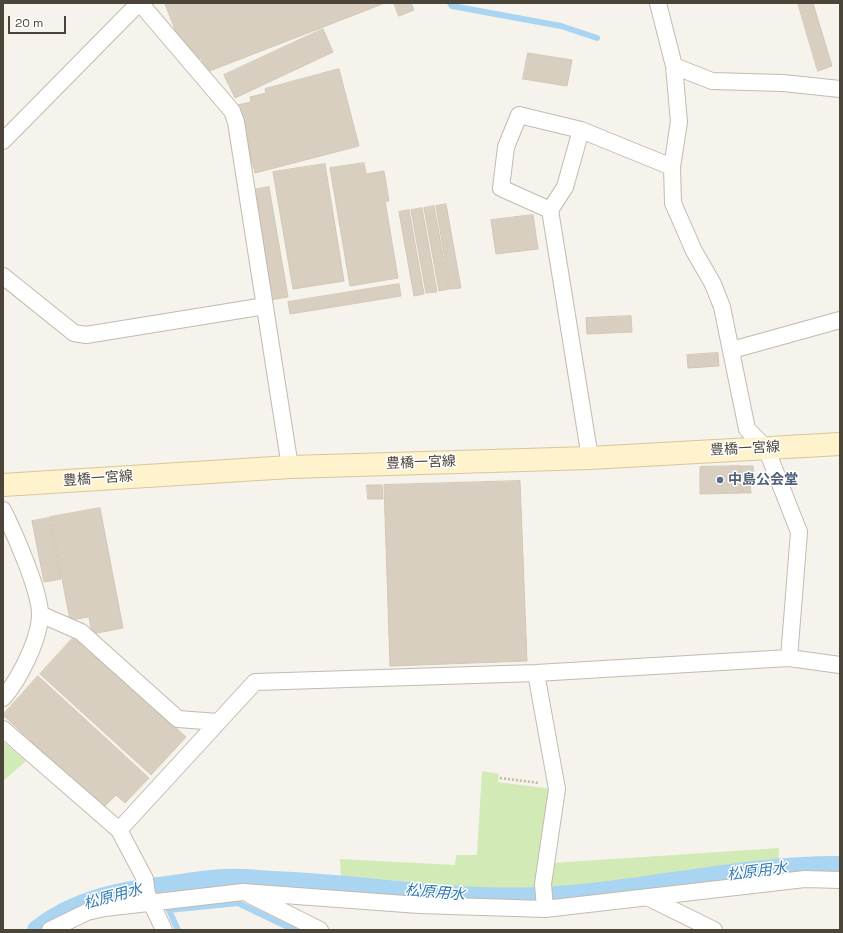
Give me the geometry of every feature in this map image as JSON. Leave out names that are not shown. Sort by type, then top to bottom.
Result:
[{"type":"main road","name":"豊橋一宮線","points":[[3,485],[290,467],[590,458],[840,444]]},
{"type":"street","points":[[3,141],[140,3],[232,111],[236,122],[290,467]]},
{"type":"street","points":[[658,3],[674,66],[679,122],[672,167],[673,203],[688,239],[713,284],[722,307],[747,429],[766,448],[799,532],[789,658]]},
{"type":"street","points":[[674,66],[712,81],[783,83],[840,89]]},
{"type":"street","points":[[550,210],[501,188],[506,147],[519,115],[581,130],[672,167]]},
{"type":"street","points":[[581,130],[565,187],[550,210],[590,458]]},
{"type":"street","points":[[3,276],[74,333],[86,335],[265,306]]},
{"type":"street","points":[[732,350],[840,320]]},
{"type":"street","points":[[3,510],[33,583],[40,614],[38,628],[25,667],[3,698]]},
{"type":"street","points":[[40,614],[81,632],[178,719],[218,722]]},
{"type":"street","points":[[119,830],[255,682],[536,673],[789,658],[840,665]]},
{"type":"street","points":[[536,673],[557,786],[543,884],[545,909]]},
{"type":"street","points":[[3,729],[119,830],[164,930]]},
{"type":"street","points":[[50,930],[87,912],[106,908],[148,892],[243,892],[420,905],[545,909],[805,879],[840,880]]},
{"type":"street","points":[[243,892],[320,930]]},
{"type":"street","points":[[649,898],[714,930]]},
{"type":"path","points":[[500,778],[557,786]]},
{"type":"green space","points":[[3,742],[26,761],[3,781]]},
{"type":"green space","points":[[482,771],[499,774],[498,782],[552,789],[537,888],[480,888],[341,876],[340,859],[455,865],[456,855],[477,855]]},
{"type":"green space","points":[[779,848],[779,859],[576,886],[550,887],[553,863]]},
{"type":"building","points":[[165,3],[385,3],[207,72],[201,58],[195,60],[180,42]]},
{"type":"building","points":[[394,3],[411,3],[414,10],[399,16]]},
{"type":"building","points":[[798,3],[813,3],[832,66],[818,71]]},
{"type":"building","points":[[323,29],[333,52],[235,98],[224,75]]},
{"type":"building","points":[[528,53],[572,60],[567,86],[523,79]]},
{"type":"building","points":[[339,69],[359,146],[255,173],[237,105],[251,102],[250,97],[266,93],[265,89]]},
{"type":"building","points":[[364,163],[366,174],[384,171],[389,201],[385,201],[398,278],[350,286],[330,168]]},
{"type":"building","points":[[325,164],[344,281],[293,289],[273,172]]},
{"type":"building","points":[[269,187],[288,297],[270,300],[252,190]]},
{"type":"building","points":[[446,204],[461,288],[450,289],[436,206]]},
{"type":"building","points":[[434,206],[449,289],[439,291],[424,208]]},
{"type":"building","points":[[422,208],[437,292],[426,293],[411,210]]},
{"type":"building","points":[[409,210],[424,294],[414,296],[399,212]]},
{"type":"building","points":[[533,215],[538,249],[496,254],[491,220]]},
{"type":"building","points":[[399,284],[401,296],[290,314],[288,302]]},
{"type":"building","points":[[631,316],[632,332],[587,334],[586,318]]},
{"type":"building","points":[[718,353],[719,366],[688,368],[687,355]]},
{"type":"building","name":"中島公会堂","points":[[740,466],[741,493],[700,494],[700,467]]},
{"type":"building","points":[[741,466],[753,466],[754,478],[741,478]]},
{"type":"building","points":[[520,481],[527,661],[390,666],[384,485]]},
{"type":"building","points":[[742,484],[750,484],[751,493],[742,493]]},
{"type":"building","points":[[367,485],[382,485],[383,499],[368,499]]},
{"type":"building","points":[[100,508],[123,628],[92,634],[89,617],[70,620],[50,517]]},
{"type":"building","points":[[49,518],[61,579],[44,582],[32,521]]},
{"type":"building","points":[[75,636],[186,737],[151,775],[40,674]]},
{"type":"building","points":[[38,676],[149,778],[125,803],[116,795],[103,808],[3,715]]},
{"type":"waterway","points":[[450,3],[452,6],[561,26],[597,38]]},
{"type":"waterway","name":"松原用水","points":[[37,930],[67,911],[83,904],[116,894],[217,879],[242,879],[340,885],[472,897],[506,898],[577,894],[765,870],[840,866]]},
{"type":"waterway","points":[[178,930],[169,910],[238,903],[294,930]]},
{"type":"place","name":"中島公会堂","points":[[720,480]]}]
